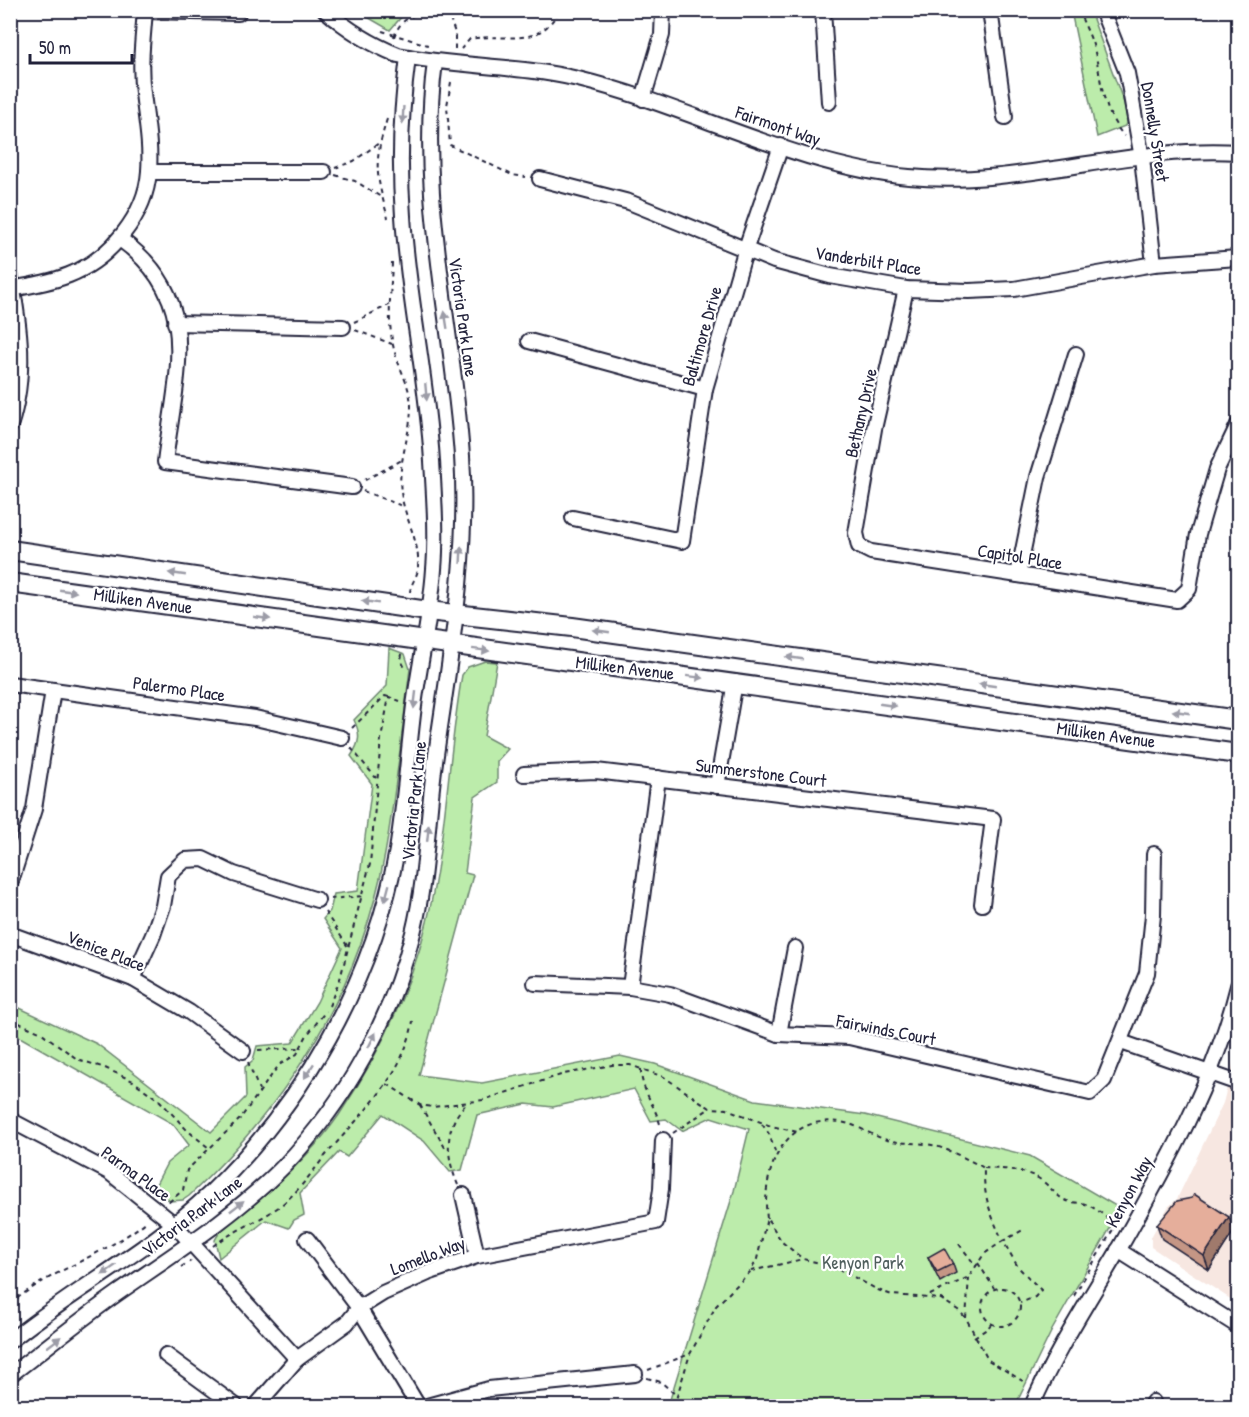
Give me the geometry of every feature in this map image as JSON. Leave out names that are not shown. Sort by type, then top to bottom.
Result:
[{"type":"main road","name":"Milliken Avenue","points":[[10,550],[428,611],[572,627],[1239,720]]},
{"type":"main road","name":"Milliken Avenue","points":[[10,583],[451,646],[735,682],[1239,754]]},
{"type":"street","name":"Fairmont Way","points":[[325,10],[348,31],[381,49],[408,57],[578,79],[828,163],[909,177],[998,178],[1199,150],[1239,152]]},
{"type":"street","points":[[643,99],[662,35],[663,10]]},
{"type":"street","points":[[823,10],[829,102]]},
{"type":"street","points":[[990,10],[1005,117]]},
{"type":"street","name":"Donnelly Street","points":[[1102,10],[1127,73],[1142,158],[1154,264]]},
{"type":"street","points":[[12,289],[68,275],[94,262],[120,239],[146,193],[149,172],[149,132],[142,82],[145,11],[238,13]]},
{"type":"street","name":"Victoria Park Lane","points":[[10,1341],[174,1224],[208,1195],[239,1162],[290,1099],[320,1053],[364,962],[380,918],[397,849],[434,569],[432,459],[424,370],[403,214],[402,139],[408,57]]},
{"type":"street","name":"Victoria Park Lane","points":[[10,1375],[97,1308],[191,1242],[258,1189],[301,1147],[345,1089],[384,1018],[399,982],[414,931],[424,873],[433,779],[462,559],[462,460],[453,361],[436,260],[430,150],[435,62]]},
{"type":"street","name":"Baltimore Drive","points":[[573,518],[682,541],[705,389],[746,248],[781,146]]},
{"type":"street","points":[[149,172],[324,172]]},
{"type":"street","name":"Vanderbilt Place","points":[[540,179],[628,202],[774,261],[830,276],[906,289],[969,291],[1014,289],[1154,264],[1239,258]]},
{"type":"street","points":[[120,239],[142,255],[172,306],[180,353],[165,462],[352,488]]},
{"type":"street","points":[[10,274],[22,358],[18,402],[10,426]]},
{"type":"street","name":"Bethany Drive","points":[[859,546],[856,532],[874,429],[906,289]]},
{"type":"street","points":[[175,323],[343,327]]},
{"type":"street","points":[[529,342],[705,389]]},
{"type":"street","points":[[1018,575],[1038,477],[1076,354]]},
{"type":"street","name":"Capitol Place","points":[[859,546],[886,556],[1177,600],[1189,589],[1198,534],[1217,469],[1239,425]]},
{"type":"street","points":[[717,786],[735,682]]},
{"type":"street","name":"Palermo Place","points":[[10,684],[255,718],[342,738]]},
{"type":"street","points":[[10,884],[34,809],[53,690]]},
{"type":"street","name":"Summerstone Court","points":[[524,774],[596,771],[993,819],[982,904]]},
{"type":"street","points":[[630,987],[658,778]]},
{"type":"street","points":[[1154,854],[1153,915],[1147,973],[1121,1042],[1239,1083]]},
{"type":"street","points":[[133,979],[163,906],[168,876],[184,860],[204,859],[234,874],[317,900]]},
{"type":"street","name":"Venice Place","points":[[10,934],[133,979],[189,1011],[243,1051]]},
{"type":"street","points":[[778,1034],[795,948]]},
{"type":"street","name":"Fairwinds Court","points":[[535,983],[630,987],[670,994],[778,1034],[849,1037],[1090,1093],[1104,1080],[1121,1042]]},
{"type":"street","name":"Kenyon Way","points":[[1032,1407],[1073,1325],[1118,1250],[1182,1131],[1209,1072],[1239,986]]},
{"type":"street","name":"Parma Place","points":[[10,1120],[109,1172],[174,1224],[297,1359]]},
{"type":"street","name":"Lomello Way","points":[[256,1407],[297,1359],[347,1323],[359,1308],[383,1293],[428,1273],[477,1256],[656,1222],[661,1189],[663,1140]]},
{"type":"street","points":[[463,1195],[477,1256]]},
{"type":"street","points":[[307,1239],[359,1308],[418,1407]]},
{"type":"street","points":[[1118,1250],[1239,1326]]},
{"type":"street","points":[[166,1355],[236,1407]]},
{"type":"street","points":[[427,1407],[489,1389],[635,1374]]},
{"type":"path","points":[[350,10],[363,21]]},
{"type":"path","points":[[394,36],[401,21],[409,17],[423,13],[450,18],[462,10]]},
{"type":"path","points":[[450,18],[455,33],[453,49],[464,49],[470,39],[515,39],[542,31],[554,20],[559,10]]},
{"type":"path","points":[[1078,10],[1092,44],[1103,102],[1112,121],[1125,137]]},
{"type":"path","points":[[380,30],[394,36],[435,46]]},
{"type":"path","points":[[451,82],[447,106],[450,145],[512,175],[540,179]]},
{"type":"path","points":[[324,172],[354,161],[380,142]]},
{"type":"path","points":[[324,172],[355,181],[382,198]]},
{"type":"path","points":[[343,327],[389,304]]},
{"type":"path","points":[[343,327],[393,344]]},
{"type":"path","points":[[352,488],[403,459]]},
{"type":"path","points":[[352,488],[404,507]]},
{"type":"path","points":[[377,780],[342,738],[385,696],[389,697]]},
{"type":"path","points":[[348,947],[317,900],[363,896]]},
{"type":"path","points":[[10,1019],[42,1033],[77,1059],[105,1068],[133,1082],[160,1101],[187,1130],[209,1148]]},
{"type":"path","points":[[175,1270],[219,1241],[267,1216],[295,1193],[387,1084],[405,1050],[413,1022]]},
{"type":"path","points":[[260,1092],[243,1051],[300,1048]]},
{"type":"path","points":[[387,1084],[420,1105],[433,1107],[467,1103],[564,1074],[612,1065],[641,1068],[664,1077],[710,1108],[727,1108],[760,1122],[798,1132]]},
{"type":"path","points":[[641,1068],[640,1077],[658,1116],[663,1140],[710,1108]]},
{"type":"path","points":[[447,1152],[453,1123],[467,1103]]},
{"type":"path","points":[[420,1105],[447,1152],[451,1170],[463,1195]]},
{"type":"path","points":[[674,1407],[690,1354],[716,1306],[751,1271],[763,1243],[767,1218],[766,1185],[778,1149],[798,1132],[822,1122],[838,1121],[856,1125],[889,1140],[932,1145],[984,1168],[1007,1169],[1030,1174],[1044,1182],[1056,1196],[1068,1202],[1085,1204],[1102,1214],[1115,1226]]},
{"type":"path","points":[[760,1122],[769,1134],[776,1155]]},
{"type":"path","points":[[984,1168],[983,1188],[988,1210],[1018,1267],[1041,1290],[1035,1297],[1020,1303]]},
{"type":"path","points":[[767,1218],[782,1242],[803,1259],[833,1266],[892,1295],[928,1296],[950,1304],[966,1318],[988,1360],[1028,1384],[1024,1391]]},
{"type":"path","points":[[966,1318],[969,1277],[977,1264],[1003,1241],[1023,1230]]},
{"type":"path","points":[[959,1244],[977,1264],[994,1289],[1012,1291],[1020,1303],[1019,1314],[1010,1323],[1004,1325],[992,1323],[984,1314],[983,1302],[994,1289]]},
{"type":"path","points":[[751,1271],[803,1259]]},
{"type":"path","points":[[928,1296],[969,1277]]},
{"type":"path","points":[[974,1337],[992,1323]]},
{"type":"path","points":[[635,1374],[690,1354]]},
{"type":"path","points":[[635,1374],[661,1382],[676,1395]]},
{"type":"shaded area","points":[[1238,1047],[1238,1304],[1151,1247],[1151,1237],[1168,1207],[1177,1199],[1223,1103]]},
{"type":"green space","points":[[357,11],[412,11],[404,14],[390,30]]},
{"type":"green space","points":[[1071,11],[1090,11],[1124,103],[1127,119],[1125,126],[1097,137]]},
{"type":"green space","points":[[389,648],[405,654],[410,669],[385,854],[358,952],[315,1041],[288,1083],[225,1160],[189,1196],[183,1200],[170,1201],[154,1188],[167,1163],[189,1145],[173,1124],[11,1032],[11,1004],[97,1044],[211,1132],[246,1097],[245,1067],[253,1060],[257,1046],[292,1043],[317,1002],[342,948],[323,919],[330,911],[334,894],[358,891],[372,784],[351,756],[358,738],[354,720],[387,686]]},
{"type":"green space","name":"Kenyon Park","points":[[485,661],[497,662],[484,736],[508,749],[497,761],[497,782],[475,797],[465,873],[473,875],[419,1075],[482,1083],[620,1056],[655,1064],[755,1100],[865,1115],[1030,1156],[1121,1209],[1052,1330],[1015,1406],[668,1406],[734,1191],[749,1129],[711,1117],[682,1131],[666,1119],[651,1121],[634,1089],[553,1107],[526,1104],[477,1115],[462,1170],[450,1172],[424,1141],[383,1114],[347,1157],[339,1152],[300,1193],[304,1215],[294,1220],[289,1228],[266,1220],[219,1258],[215,1240],[219,1234],[280,1181],[321,1138],[354,1092],[392,1022],[412,973],[427,922],[439,861],[462,675],[468,667]]},
{"type":"building","points":[[1194,1194],[1229,1217],[1204,1256],[1157,1225],[1177,1201],[1192,1198]]},
{"type":"building","points":[[944,1248],[953,1264],[937,1272],[928,1257]]}]
